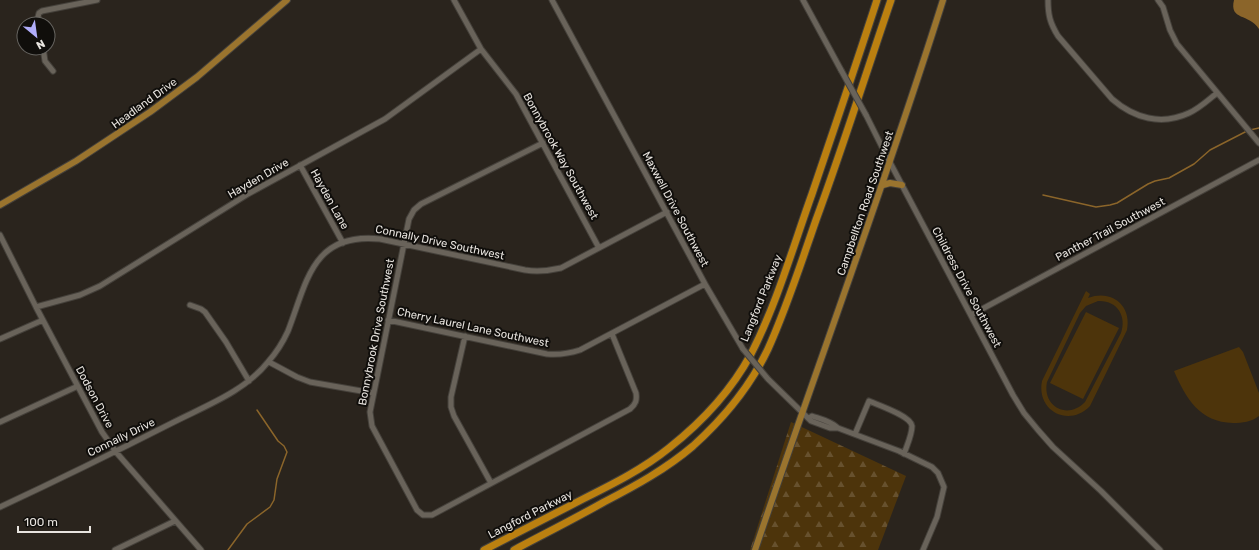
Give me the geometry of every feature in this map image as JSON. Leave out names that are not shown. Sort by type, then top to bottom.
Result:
[{"type":"highway","name":"Langford Parkway","points":[[484,550],[623,479],[655,459],[686,434],[705,416],[735,379],[750,355],[774,303],[877,0]]},
{"type":"highway","points":[[514,550],[662,470],[710,430],[735,401],[754,374],[767,350],[782,316],[828,187],[891,0]]},
{"type":"main road","name":"Headland Drive","points":[[0,205],[76,161],[150,112],[197,77],[287,0]]},
{"type":"main road","name":"Campbellton Road Southwest","points":[[755,550],[890,163],[943,0]]},
{"type":"main road","points":[[882,185],[890,183],[902,185]]},
{"type":"street","points":[[38,16],[39,13],[42,11],[97,0]]},
{"type":"street","name":"Bonnybrook Way Southwest","points":[[454,0],[481,49],[516,94],[599,248]]},
{"type":"street","name":"Maxwell Drive Southwest","points":[[552,0],[705,284],[743,349],[768,379],[802,412]]},
{"type":"street","name":"Childress Drive Southwest","points":[[803,0],[842,70],[1013,395],[1024,413],[1058,451],[1101,491],[1160,550]]},
{"type":"street","points":[[1048,0],[1048,15],[1058,36],[1112,99],[1122,108],[1135,115],[1148,118],[1165,120],[1178,118],[1190,113],[1217,93]]},
{"type":"street","points":[[1158,0],[1163,7],[1170,30],[1177,44],[1259,143]]},
{"type":"street","name":"Hayden Drive","points":[[36,307],[80,294],[100,286],[248,194],[385,119],[481,49]]},
{"type":"street","points":[[44,56],[45,60],[53,71]]},
{"type":"street","name":"Bonnybrook Drive Southwest","points":[[543,143],[421,204],[414,210],[409,219],[370,412],[372,426],[417,510],[423,515],[432,515],[634,406],[637,399],[636,393],[612,334]]},
{"type":"street","name":"Panther Trail Southwest","points":[[971,315],[1259,160]]},
{"type":"street","name":"Hayden Lane","points":[[300,166],[342,243]]},
{"type":"street","name":"Connally Drive Southwest","points":[[249,381],[269,362],[279,348],[287,333],[306,280],[312,269],[325,254],[342,243],[356,239],[380,239],[525,270],[537,272],[548,271],[561,268],[667,212]]},
{"type":"street","name":"Dodson Drive","points":[[0,235],[102,432],[116,452],[201,550]]},
{"type":"street","name":"Cherry Laurel Lane Southwest","points":[[388,320],[546,354],[569,354],[612,334],[705,284]]},
{"type":"street","points":[[190,305],[205,312],[226,342],[249,381]]},
{"type":"street","points":[[0,339],[43,320]]},
{"type":"street","points":[[465,336],[451,397],[451,408],[491,484]]},
{"type":"street","points":[[269,362],[297,377],[310,382],[373,393]]},
{"type":"street","name":"Connally Drive","points":[[0,507],[116,452],[228,394],[249,381]]},
{"type":"street","points":[[0,422],[78,386]]},
{"type":"street","points":[[855,434],[869,401],[902,415],[909,420],[912,425],[911,436],[904,454]]},
{"type":"street","points":[[802,412],[809,418],[812,416],[833,423],[838,428],[904,454],[932,467],[938,473],[944,488],[937,517],[923,550]]},
{"type":"street","points":[[115,550],[175,521]]},
{"type":"green space","points":[[1086,291],[1090,294],[1088,298],[1104,296],[1118,301],[1126,313],[1128,321],[1127,330],[1090,406],[1073,416],[1064,416],[1056,413],[1049,408],[1044,401],[1041,392],[1042,381]],"holes":[[[1098,301],[1105,301],[1115,306],[1119,310],[1123,321],[1121,333],[1085,402],[1071,410],[1058,408],[1052,404],[1048,398],[1046,391],[1047,382],[1080,313],[1086,306]]]},
{"type":"green space","points":[[1086,312],[1119,328],[1083,399],[1050,383]]},
{"type":"green space","points":[[1239,347],[1243,352],[1259,393],[1259,416],[1253,420],[1244,422],[1221,422],[1203,413],[1196,407],[1184,391],[1174,371]]},
{"type":"green space","points":[[791,422],[906,476],[878,550],[750,550]]},
{"type":"shaded area","points":[[1234,0],[1259,0],[1259,29],[1255,24],[1234,11]]},
{"type":"waterway","points":[[1250,130],[1259,128]]},
{"type":"waterway","points":[[1043,195],[1096,207],[1117,203],[1148,184],[1169,178],[1194,164],[1210,150],[1247,131]]},
{"type":"waterway","points":[[228,550],[247,524],[270,507],[274,500],[277,479],[287,452],[257,410]]}]
